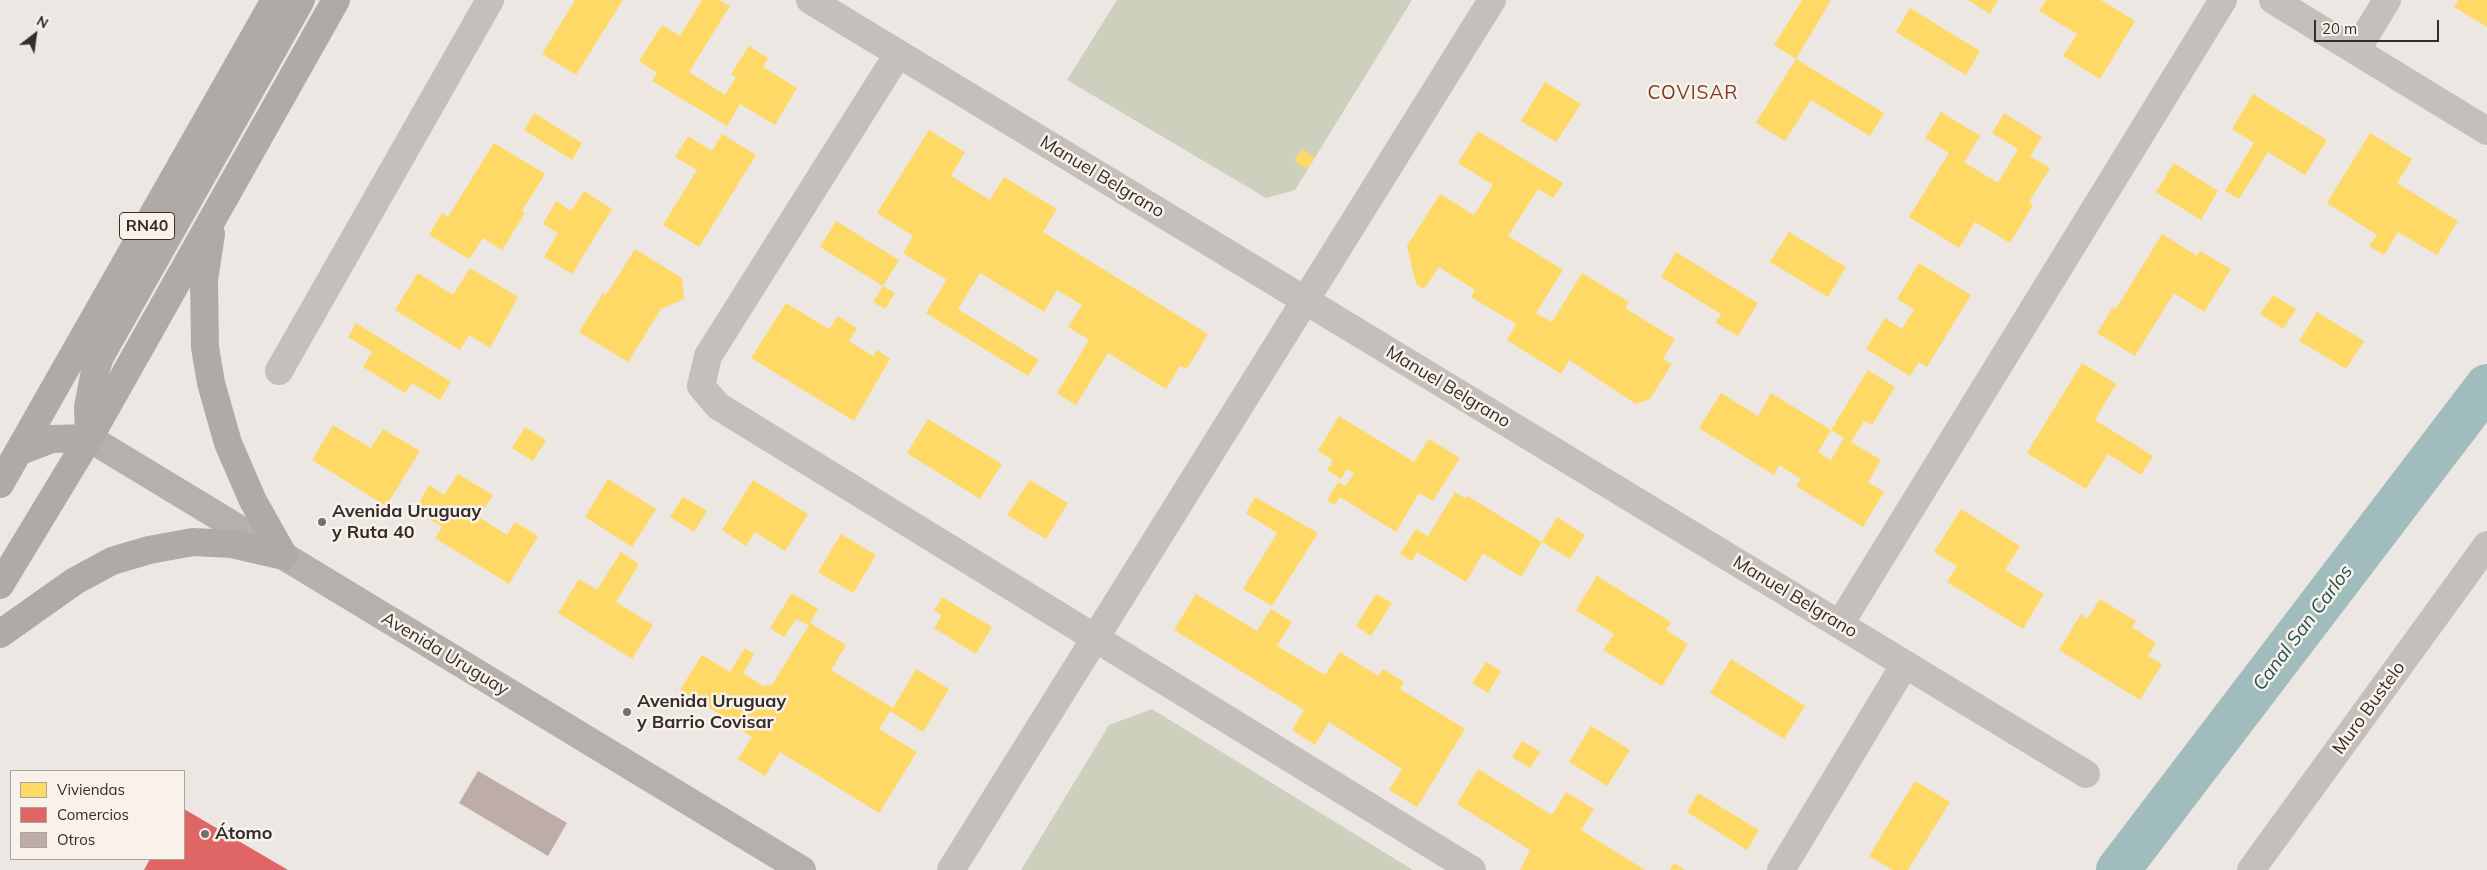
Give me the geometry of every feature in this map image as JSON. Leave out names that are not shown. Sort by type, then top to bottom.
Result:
[{"type":"highway","name":"RN40","points":[[0,484],[275,0]]},
{"type":"highway","points":[[18,452],[52,439],[89,438],[88,407],[95,371],[100,357],[301,0]]},
{"type":"highway","name":"RN40","points":[[0,585],[89,438],[336,0]]},
{"type":"highway","points":[[214,215],[204,280],[205,347],[212,383],[228,442],[253,501],[284,556]]},
{"type":"highway","points":[[0,634],[75,581],[112,562],[149,550],[193,542],[232,544],[284,556]]},
{"type":"main road","name":"Avenida Uruguay","points":[[89,438],[802,870]]},
{"type":"street","points":[[279,370],[490,0]]},
{"type":"street","name":"Manuel Belgrano","points":[[810,0],[2086,774]]},
{"type":"street","points":[[951,870],[1492,0]]},
{"type":"street","points":[[1840,624],[2223,0]]},
{"type":"street","points":[[2273,0],[2487,131]]},
{"type":"street","points":[[2356,51],[2387,0]]},
{"type":"street","points":[[898,54],[708,356],[701,386],[718,406],[1472,870]]},
{"type":"street","name":"Muro Bustelo","points":[[2251,870],[2487,545]]},
{"type":"street","points":[[1781,870],[1905,664]]},
{"type":"green space","points":[[1117,0],[1412,0],[1295,190],[1266,198],[1067,80]]},
{"type":"green space","points":[[1152,709],[1413,870],[1021,870],[1109,725]]},
{"type":"building: Viviendas","points":[[575,0],[623,0],[576,75],[542,54]]},
{"type":"building: Viviendas","points":[[702,0],[719,0],[730,6],[689,72],[725,95],[736,77],[731,74],[749,46],[768,58],[763,67],[797,88],[775,125],[740,104],[727,126],[652,81],[657,73],[639,61],[662,25],[680,36]]},
{"type":"building: Viviendas","points":[[1802,0],[1831,0],[1796,59],[1774,45]]},
{"type":"building: Viviendas","points":[[1968,0],[1998,0],[1990,14]]},
{"type":"building: Viviendas","points":[[2046,0],[2101,0],[2135,21],[2100,79],[2063,56],[2077,34],[2039,11]]},
{"type":"building: Viviendas","points":[[2458,0],[2487,0],[2487,27],[2454,7]]},
{"type":"building: Viviendas","points":[[1910,8],[1980,51],[1966,75],[1896,32]]},
{"type":"building: Viviendas","points":[[1796,59],[1884,113],[1870,136],[1811,100],[1785,141],[1756,123]]},
{"type":"building: Viviendas","points":[[1545,82],[1581,104],[1556,142],[1521,121]]},
{"type":"building: Viviendas","points":[[2253,94],[2327,140],[2305,175],[2268,152],[2239,199],[2225,191],[2254,143],[2232,129]]},
{"type":"building: Viviendas","points":[[1941,112],[1980,136],[1964,162],[1998,183],[2018,149],[1992,133],[2004,113],[2042,137],[2030,156],[2050,168],[2029,202],[2033,205],[2010,243],[1975,222],[1959,248],[1909,217],[1949,153],[1925,138]]},
{"type":"building: Viviendas","points":[[534,113],[582,143],[572,160],[524,130]]},
{"type":"building: Viviendas","points":[[929,130],[965,152],[951,176],[990,200],[1004,177],[1057,209],[1043,232],[1208,334],[1187,369],[1180,366],[1166,389],[1108,353],[1076,405],[1057,393],[1089,340],[1068,327],[1082,305],[1057,290],[1044,312],[980,273],[958,309],[1039,360],[1028,376],[926,313],[947,280],[903,253],[913,236],[877,213]]},
{"type":"building: Viviendas","points":[[1478,131],[1563,183],[1553,198],[1538,189],[1508,236],[1563,270],[1536,313],[1552,322],[1582,273],[1629,302],[1625,308],[1675,339],[1663,359],[1672,364],[1650,399],[1636,404],[1569,360],[1561,374],[1507,340],[1516,324],[1471,297],[1475,290],[1439,267],[1424,289],[1416,284],[1407,246],[1440,194],[1474,215],[1493,185],[1458,163]]},
{"type":"building: Viviendas","points":[[2370,133],[2412,159],[2397,183],[2458,221],[2437,255],[2398,232],[2384,255],[2369,246],[2377,235],[2327,203]]},
{"type":"building: Viviendas","points":[[722,134],[756,155],[699,247],[663,225],[697,170],[675,157],[688,136],[712,151]]},
{"type":"building: Viviendas","points":[[494,143],[545,174],[522,211],[525,213],[502,250],[483,238],[469,259],[429,235],[442,213],[448,217]]},
{"type":"building: Viviendas","points":[[1302,149],[1315,158],[1307,169],[1294,161]]},
{"type":"building: Viviendas","points":[[2174,163],[2218,191],[2201,220],[2156,192]]},
{"type":"building: Viviendas","points":[[584,191],[612,209],[572,274],[544,257],[558,233],[543,224],[556,201],[571,211]]},
{"type":"building: Viviendas","points":[[836,221],[899,260],[883,286],[820,247]]},
{"type":"building: Viviendas","points":[[1789,232],[1846,267],[1828,297],[1770,262]]},
{"type":"building: Viviendas","points":[[2162,234],[2197,256],[2200,251],[2231,269],[2204,312],[2174,293],[2135,356],[2097,333],[2113,307],[2116,309]]},
{"type":"building: Viviendas","points":[[635,249],[682,278],[684,299],[661,309],[628,362],[579,332],[603,293],[606,295]]},
{"type":"building: Viviendas","points":[[1676,252],[1758,303],[1738,336],[1716,323],[1721,314],[1661,277]]},
{"type":"building: Viviendas","points":[[1919,263],[1971,295],[1927,367],[1919,362],[1910,376],[1866,349],[1885,318],[1902,329],[1914,309],[1897,299]]},
{"type":"building: Viviendas","points":[[470,268],[518,297],[490,348],[469,335],[460,350],[395,310],[418,273],[453,295]]},
{"type":"building: Viviendas","points":[[883,286],[895,293],[885,309],[873,302]]},
{"type":"building: Viviendas","points":[[2273,295],[2296,309],[2283,329],[2260,314]]},
{"type":"building: Viviendas","points":[[786,303],[829,329],[838,316],[857,328],[849,341],[873,356],[877,350],[890,359],[854,421],[751,358]]},
{"type":"building: Viviendas","points":[[2317,312],[2364,341],[2346,369],[2299,341]]},
{"type":"building: Viviendas","points":[[356,323],[451,382],[440,400],[412,383],[405,393],[363,367],[372,352],[348,337]]},
{"type":"building: Viviendas","points":[[2082,363],[2116,384],[2095,420],[2153,456],[2141,475],[2108,454],[2086,489],[2027,453]]},
{"type":"building: Viviendas","points":[[1868,370],[1895,387],[1872,425],[1864,421],[1851,442],[1881,460],[1868,482],[1884,492],[1863,527],[1796,486],[1801,479],[1779,465],[1774,475],[1699,428],[1721,393],[1758,416],[1771,393],[1831,430]],"holes":[[[1831,430],[1844,438],[1831,460],[1818,452]]]},
{"type":"building: Viviendas","points":[[1339,416],[1414,462],[1429,439],[1460,458],[1433,501],[1419,493],[1396,532],[1340,497],[1335,505],[1327,501],[1338,482],[1346,486],[1354,473],[1347,469],[1341,479],[1327,470],[1333,460],[1318,451]]},
{"type":"building: Viviendas","points":[[928,419],[1002,464],[980,499],[907,453]]},
{"type":"building: Viviendas","points":[[333,425],[371,448],[383,429],[420,451],[386,506],[312,460]]},
{"type":"building: Viviendas","points":[[525,427],[546,440],[533,461],[512,448]]},
{"type":"building: Viviendas","points":[[458,474],[493,495],[479,517],[507,535],[515,522],[538,536],[509,584],[435,538],[442,527],[415,510],[429,485],[444,495]]},
{"type":"building: Viviendas","points":[[608,479],[656,509],[632,547],[585,517]]},
{"type":"building: Viviendas","points":[[753,480],[808,514],[785,551],[755,532],[746,546],[722,530]]},
{"type":"building: Viviendas","points":[[1030,480],[1068,503],[1046,539],[1007,515]]},
{"type":"building: Viviendas","points":[[1455,492],[1466,499],[1468,496],[1542,542],[1521,577],[1483,553],[1466,582],[1417,552],[1412,561],[1400,554],[1416,529],[1428,536]]},
{"type":"building: Viviendas","points":[[683,497],[707,511],[694,532],[670,517]]},
{"type":"building: Viviendas","points":[[1255,497],[1318,533],[1272,606],[1243,589],[1277,533],[1246,513]]},
{"type":"building: Viviendas","points":[[1961,509],[2020,546],[2005,570],[2044,594],[2023,629],[1947,582],[1957,566],[1934,552]]},
{"type":"building: Viviendas","points":[[1557,517],[1585,535],[1570,559],[1542,542]]},
{"type":"building: Viviendas","points":[[841,534],[876,555],[853,593],[818,572]]},
{"type":"building: Viviendas","points":[[621,552],[639,564],[616,602],[653,625],[632,659],[558,613],[579,579],[597,590]]},
{"type":"building: Viviendas","points":[[1597,576],[1671,622],[1666,630],[1688,644],[1662,686],[1603,650],[1614,634],[1576,610]]},
{"type":"building: Viviendas","points":[[792,593],[818,609],[810,623],[846,645],[831,670],[893,708],[916,669],[949,689],[923,732],[890,711],[879,729],[917,752],[879,813],[780,752],[765,776],[738,759],[752,737],[717,715],[718,713],[680,690],[702,655],[730,672],[745,648],[754,654],[743,673],[763,686],[772,685],[809,625],[796,619],[784,637],[770,628]]},
{"type":"building: Viviendas","points":[[1196,594],[1257,631],[1271,609],[1292,622],[1277,646],[1325,675],[1340,652],[1378,676],[1383,669],[1404,682],[1400,689],[1465,729],[1417,807],[1389,790],[1402,769],[1329,722],[1315,745],[1292,730],[1304,710],[1174,630]]},
{"type":"building: Viviendas","points":[[1376,594],[1392,603],[1371,636],[1356,626]]},
{"type":"building: Viviendas","points":[[942,597],[992,627],[976,654],[934,628],[942,615],[934,611]]},
{"type":"building: Viviendas","points":[[2100,599],[2136,621],[2132,627],[2156,643],[2148,656],[2162,664],[2140,700],[2059,650],[2081,614],[2087,619]]},
{"type":"building: Viviendas","points":[[1731,659],[1805,706],[1784,739],[1710,693]]},
{"type":"building: Viviendas","points":[[1486,662],[1501,671],[1488,693],[1472,683]]},
{"type":"building: Viviendas","points":[[1591,726],[1630,750],[1607,786],[1569,762]]},
{"type":"building: Viviendas","points":[[1522,741],[1540,752],[1530,768],[1512,757]]},
{"type":"building: Viviendas","points":[[1478,769],[1552,815],[1566,792],[1594,809],[1581,830],[1645,870],[1520,870],[1530,850],[1457,804]]},
{"type":"building: Viviendas","points":[[1915,781],[1950,802],[1908,870],[1893,870],[1869,856]]},
{"type":"building: Viviendas","points":[[1698,793],[1759,830],[1747,850],[1687,812]]},
{"type":"building: Viviendas","points":[[1674,863],[1686,870],[1670,870]]},
{"type":"building: Comercios","name":"Átomo","points":[[185,810],[288,870],[144,870],[149,860],[185,860]]},
{"type":"building: Otros","points":[[478,771],[567,823],[548,856],[459,803]]},
{"type":"waterway","name":"Canal San Carlos","points":[[2118,870],[2487,386]]},
{"type":"place","name":"Avenida Uruguay y Ruta 40","points":[[322,522]]},
{"type":"place","name":"Avenida Uruguay y Barrio Covisar","points":[[627,712]]},
{"type":"place","name":"Átomo","points":[[205,834]]},
{"type":"district","name":"COVISAR","points":[[1693,93]]}]
